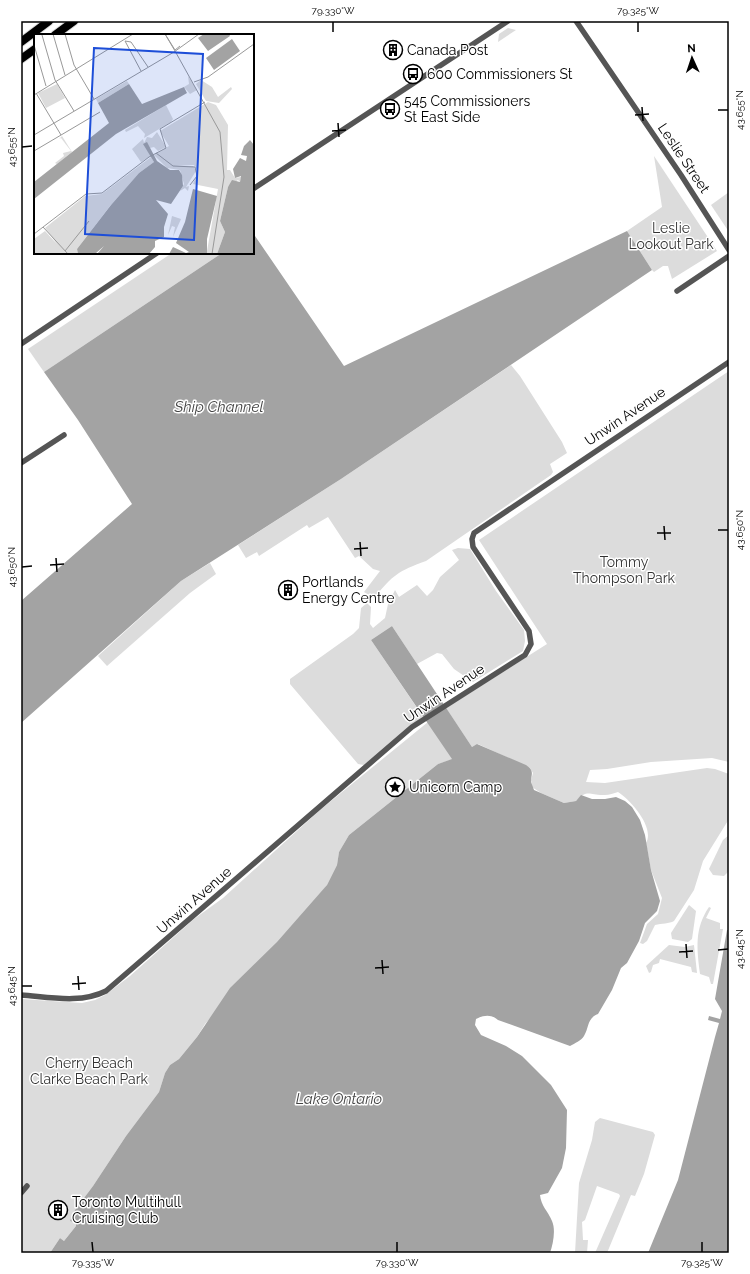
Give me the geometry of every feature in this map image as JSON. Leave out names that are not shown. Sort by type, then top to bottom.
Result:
[{"type":"highway","points":[[21,42],[49,21]]},
{"type":"highway","points":[[56,34],[74,21]]},
{"type":"highway","points":[[21,59],[34,50]]},
{"type":"street","points":[[254,188],[508,21]]},
{"type":"street","name":"Leslie Street","points":[[576,21],[681,175],[729,250]]},
{"type":"street","points":[[21,344],[156,254]]},
{"type":"street","points":[[677,291],[729,256]]},
{"type":"street","name":"Unwin Avenue","points":[[21,995],[79,999],[97,995],[106,991],[412,727],[525,655],[531,644],[529,631],[473,547],[472,539],[476,531],[729,362]]},
{"type":"street","points":[[21,464],[64,435]]},
{"type":"street","points":[[21,1193],[27,1186]]},
{"type":"green space","points":[[508,28],[516,30],[498,42],[499,34]]},
{"type":"green space","name":"Leslie Lookout Park","points":[[654,156],[717,251],[672,279],[668,266],[663,266],[654,272],[652,270],[627,231],[662,207]]},
{"type":"green space","points":[[729,192],[729,232],[711,205]]},
{"type":"green space","points":[[170,254],[221,254],[44,372],[28,349]]},
{"type":"green space","points":[[511,365],[520,376],[562,442],[567,453],[550,464],[553,472],[551,475],[426,561],[402,571],[391,579],[374,598],[364,592],[380,571],[373,569],[359,556],[355,558],[328,517],[309,528],[307,525],[259,556],[257,552],[246,558],[238,545],[341,479]]},
{"type":"green space","name":"Tommy Thompson Park","points":[[729,371],[729,762],[712,758],[651,762],[607,769],[590,770],[586,782],[605,783],[707,768],[729,774],[729,819],[703,861],[694,890],[674,921],[655,925],[647,941],[643,944],[640,943],[647,924],[658,914],[662,898],[651,870],[646,843],[648,837],[645,822],[635,808],[618,792],[605,795],[586,794],[576,801],[564,803],[541,793],[532,787],[531,780],[533,773],[530,768],[478,744],[472,747],[446,708],[547,644],[479,540]]},
{"type":"green space","points":[[458,548],[470,549],[496,591],[524,630],[525,641],[523,651],[473,682],[454,669],[442,654],[437,653],[417,664],[392,626],[371,640],[417,708],[425,716],[364,765],[358,764],[290,684],[290,679],[353,634],[359,628],[361,608],[367,603],[371,607],[370,624],[373,628],[385,618],[388,604],[395,590],[399,597],[417,585],[427,596],[433,590],[440,577],[459,560],[452,550]]},
{"type":"green space","points":[[210,563],[216,574],[190,593],[107,666],[98,656],[181,581]]},
{"type":"green space","name":"Cherry Beach Clarke Beach Park","points":[[428,722],[453,759],[438,764],[349,835],[339,852],[337,865],[327,885],[317,899],[205,1024],[197,1037],[179,1059],[170,1065],[165,1073],[159,1092],[126,1136],[93,1186],[75,1210],[70,1221],[76,1223],[76,1226],[64,1241],[60,1238],[50,1253],[21,1253],[21,999],[82,1003],[95,1000],[105,995],[130,976],[194,919],[223,898],[320,810]]},
{"type":"green space","points":[[729,835],[729,871],[724,876],[713,875],[709,869],[723,840]]},
{"type":"green space","points":[[689,905],[696,911],[692,939],[688,942],[672,939],[671,933]]},
{"type":"green space","points":[[709,907],[711,908],[706,918],[720,923],[720,929],[723,929],[713,984],[711,984],[709,977],[700,974],[698,956],[699,931],[704,915]]},
{"type":"green space","points":[[669,945],[685,947],[694,945],[697,973],[692,972],[691,967],[660,959],[659,963],[653,965],[651,972],[649,973],[646,966]]},
{"type":"green space","points":[[600,1118],[653,1132],[655,1135],[644,1174],[635,1196],[631,1195],[607,1253],[595,1253],[620,1196],[619,1194],[597,1186],[585,1220],[582,1222],[583,1240],[588,1240],[587,1253],[575,1253],[579,1183],[592,1140],[595,1122]]},
{"type":"water","name":"Ship Channel","points":[[627,231],[652,270],[341,479],[181,581],[21,723],[21,601],[132,504],[78,420],[44,372],[221,254],[254,254],[254,234],[344,366]]},
{"type":"water","name":"Lake Ontario","points":[[392,626],[472,747],[477,744],[526,765],[532,771],[531,782],[534,790],[564,803],[576,801],[581,795],[592,799],[616,797],[625,801],[632,807],[640,820],[645,835],[651,870],[660,901],[657,911],[645,923],[639,941],[627,963],[621,968],[612,990],[598,1014],[590,1021],[583,1038],[570,1046],[490,1016],[476,1019],[475,1025],[481,1035],[506,1046],[522,1056],[551,1085],[567,1110],[566,1148],[562,1168],[548,1193],[540,1195],[554,1229],[554,1237],[550,1253],[50,1253],[60,1238],[64,1241],[76,1226],[76,1223],[70,1221],[75,1210],[93,1186],[126,1136],[159,1092],[165,1073],[170,1065],[179,1059],[197,1037],[230,988],[277,942],[327,885],[337,865],[339,852],[349,835],[438,764],[452,759],[371,640]]},
{"type":"water","points":[[727,930],[729,930],[729,1253],[648,1253],[678,1180],[719,1023],[708,1020],[709,1016],[720,1019],[722,1011],[715,999]]},
{"type":"place","name":"Canada Post","points":[[393,50]]},
{"type":"place","name":"600 Commissioners St","points":[[413,74]]},
{"type":"place","name":"545 Commissioners St East Side","points":[[390,109]]},
{"type":"place","name":"Portlands Energy Centre","points":[[288,590]]},
{"type":"place","name":"Unicorn Camp","points":[[395,787]]},
{"type":"place","name":"Toronto Multihull Cruising Club","points":[[58,1210]]}]
